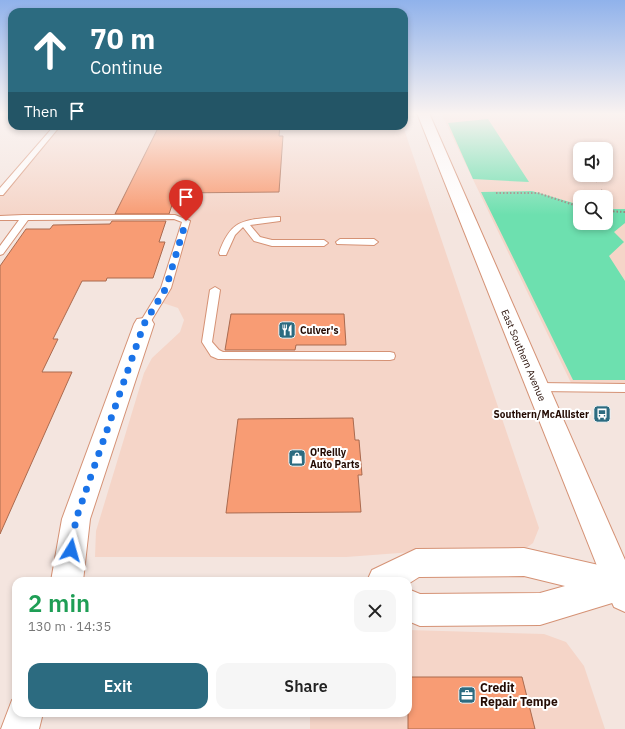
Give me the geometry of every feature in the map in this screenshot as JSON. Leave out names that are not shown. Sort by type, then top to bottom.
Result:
[{"type":"main road","name":"East Southern Avenue","points":[[437,147],[624,590]]},
{"type":"main road","points":[[68,577],[76,519],[144,324]]},
{"type":"main road","points":[[391,577],[416,564],[524,562],[624,590]]},
{"type":"main road","points":[[412,607],[420,610],[540,609],[624,590]]},
{"type":"main road","points":[[20,729],[24,717]]},
{"type":"lane","points":[[0,193],[39,147]]},
{"type":"lane","points":[[0,252],[26,217]]},
{"type":"lane","points":[[0,218],[175,217],[186,221],[166,288],[144,324]]},
{"type":"lane","points":[[223,253],[232,231],[244,223],[277,219]]},
{"type":"lane","points":[[244,223],[257,239],[272,243],[324,242]]},
{"type":"lane","points":[[340,242],[374,242]]},
{"type":"lane","points":[[215,290],[207,342],[215,353],[222,356],[390,356]]},
{"type":"lane","points":[[538,387],[625,388]]},
{"type":"path","points":[[496,194],[538,193],[573,205]]},
{"type":"path","points":[[613,211],[625,212]]},
{"type":"shaded area","points":[[39,147],[410,147],[539,528],[533,543],[522,551],[413,552],[346,557],[95,557],[96,531],[144,373],[152,358],[180,332],[184,320],[178,308],[160,302],[186,221],[175,217],[0,218],[0,193]]},
{"type":"shaded area","points":[[457,147],[573,147],[573,182],[613,182],[613,147],[625,147],[625,388],[573,387]]},
{"type":"shaded area","points":[[412,630],[544,634],[566,642],[584,666],[605,729],[310,729],[310,717],[412,717]]},
{"type":"green space","points":[[459,147],[506,147],[529,182],[473,179]]},
{"type":"green space","points":[[532,191],[573,203],[573,230],[613,230],[613,209],[625,209],[625,223],[614,232],[624,242],[609,256],[625,281],[625,380],[573,380],[481,192]]},
{"type":"building","points":[[148,147],[282,147],[279,192],[176,193],[169,214],[115,214]]},
{"type":"building","points":[[112,221],[166,221],[159,242],[165,242],[153,278],[107,278],[106,281],[82,281],[53,339],[58,339],[42,372],[72,372],[0,534],[0,266],[26,229],[50,229],[53,225],[110,224]]},
{"type":"building","name":"Culver's","points":[[231,314],[344,314],[346,345],[296,345],[295,350],[225,350]]},
{"type":"building","name":"O'Reilly Auto Parts","points":[[353,418],[355,440],[359,440],[362,475],[358,475],[361,512],[226,513],[238,419]]},
{"type":"building","name":"Credit Repair Tempe","points":[[412,677],[522,677],[535,729],[408,729],[408,717],[412,717]]},
{"type":"place","name":"Culver's","points":[[287,330]]},
{"type":"place","name":"Southern/McAllister","points":[[602,414]]},
{"type":"place","name":"O'Reilly Auto Parts","points":[[297,458]]},
{"type":"place","name":"Credit Repair Tempe","points":[[467,695]]},
{"type":"route","points":[[71,550],[76,519],[144,324],[166,288],[186,221]]}]
